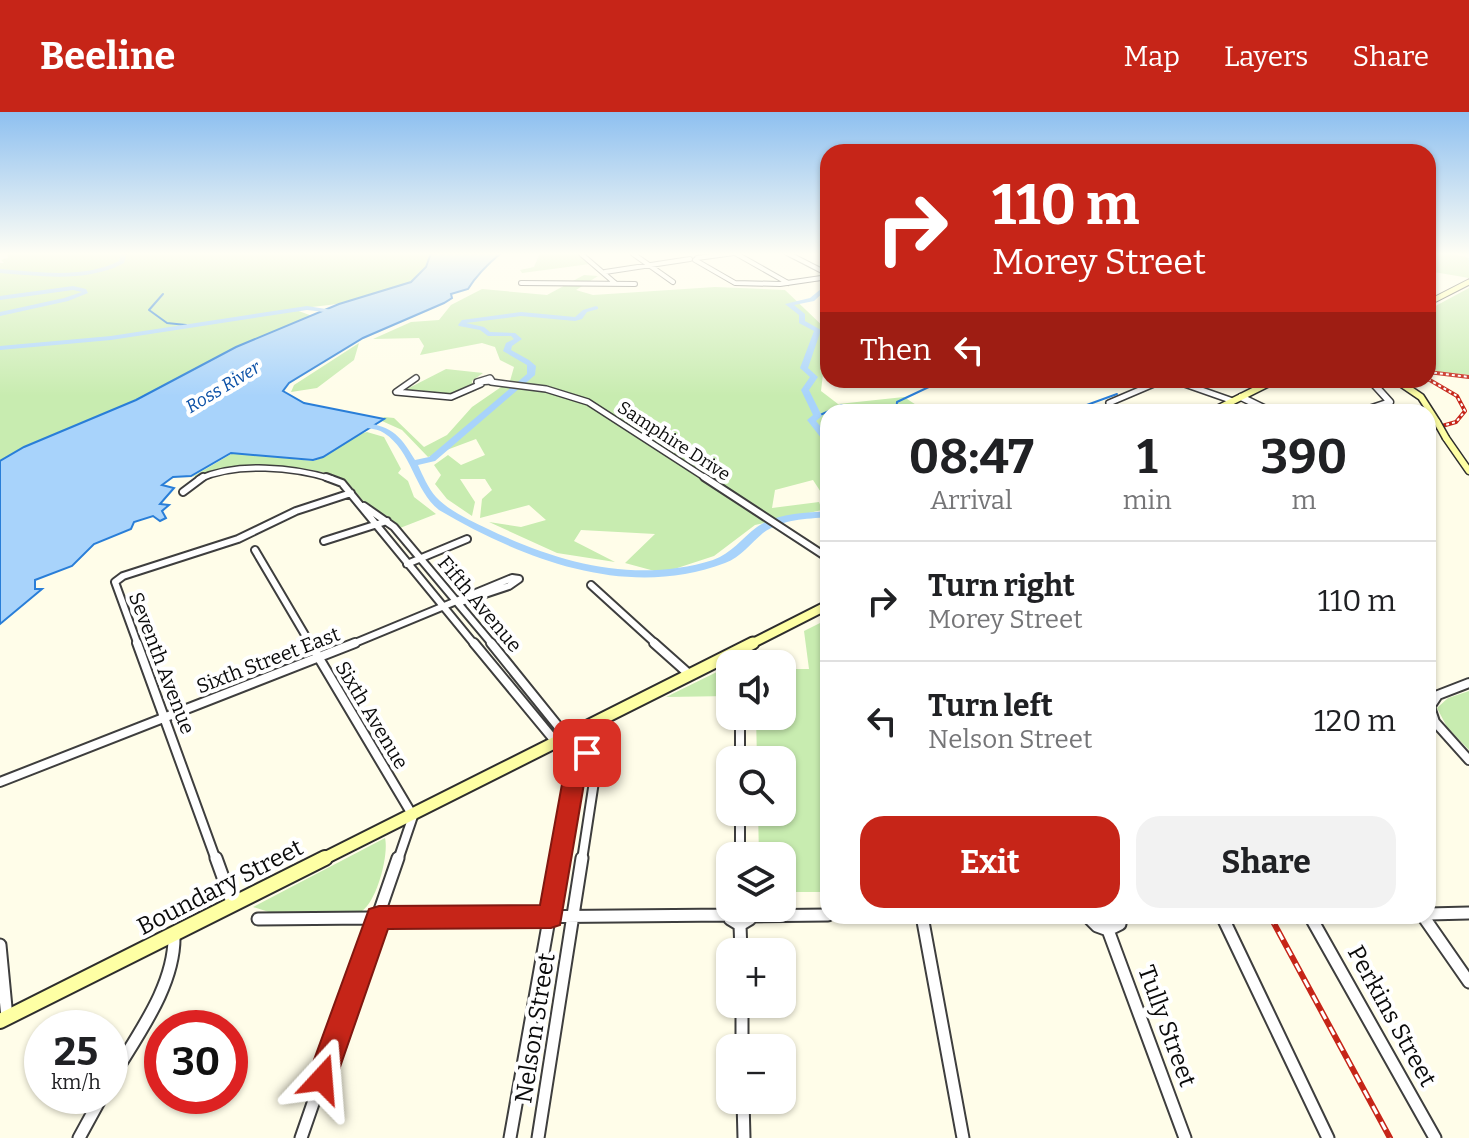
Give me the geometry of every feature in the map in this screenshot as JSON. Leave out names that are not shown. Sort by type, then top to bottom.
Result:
[{"type":"main road","points":[[1227,404],[1260,388]]},
{"type":"main road","points":[[1408,388],[1426,404]]},
{"type":"main road","points":[[1436,416],[1469,471]]},
{"type":"main road","points":[[1436,417],[1440,422]]},
{"type":"main road","points":[[1449,437],[1469,462]]},
{"type":"main road","name":"Boundary Street","points":[[4,1020],[690,675],[734,659],[820,610]]},
{"type":"street","name":"Samphire Drive","points":[[416,378],[396,392],[450,398],[491,382],[560,392],[588,402],[820,553]]},
{"type":"street","points":[[1109,403],[1144,388]]},
{"type":"street","points":[[1196,388],[1233,401]]},
{"type":"street","points":[[1377,388],[1390,402],[1384,404]]},
{"type":"street","points":[[1241,397],[1255,404]]},
{"type":"street","name":"Fifth Avenue","points":[[183,492],[210,475],[271,470],[333,479],[351,493],[444,608],[562,740]]},
{"type":"street","name":"Seventh Avenue","points":[[233,905],[116,585],[117,579],[246,536],[293,513],[351,493]]},
{"type":"street","name":"Fifth Avenue","points":[[359,503],[387,521],[421,558],[562,740]]},
{"type":"street","points":[[324,541],[387,521]]},
{"type":"street","points":[[407,564],[467,539]]},
{"type":"street","name":"Sixth Avenue","points":[[255,550],[412,814]]},
{"type":"street","name":"Sixth Street East","points":[[0,782],[520,580],[512,578],[458,603]]},
{"type":"street","points":[[591,585],[690,675]]},
{"type":"street","points":[[1436,698],[1469,683]]},
{"type":"street","points":[[1436,723],[1469,760]]},
{"type":"street","name":"Nelson Street","points":[[510,1138],[577,762],[587,753],[596,756],[597,762],[538,1138]]},
{"type":"street","points":[[301,1138],[379,918],[412,814]]},
{"type":"street","points":[[258,919],[573,917],[716,912]]},
{"type":"street","points":[[1436,915],[1469,913]]},
{"type":"street","points":[[796,914],[820,915]]},
{"type":"street","points":[[732,922],[740,925],[748,922]]},
{"type":"street","points":[[923,924],[963,1138]]},
{"type":"street","points":[[1095,924],[1108,930],[1120,924]]},
{"type":"street","points":[[1226,924],[1328,1138]]},
{"type":"street","name":"Perkins Street","points":[[1315,924],[1435,1138]]},
{"type":"street","points":[[1432,924],[1469,982]]},
{"type":"street","points":[[740,925],[740,938]]},
{"type":"street","name":"Tully Street","points":[[1108,930],[1185,1138]]},
{"type":"street","points":[[128,1048],[172,967],[177,946],[174,934]]},
{"type":"street","points":[[0,945],[4,1020]]},
{"type":"street","points":[[79,1138],[92,1114]]},
{"type":"street","points":[[743,1114],[744,1138]]},
{"type":"green space","points":[[0,301],[352,301],[293,309],[318,318],[0,472]]},
{"type":"green space","points":[[459,301],[796,301],[820,323],[820,388],[838,404],[820,404],[820,491],[813,480],[775,490],[772,508],[819,502],[820,510],[755,525],[714,556],[662,573],[625,563],[655,534],[581,530],[574,541],[615,562],[557,553],[489,522],[521,527],[546,520],[529,505],[480,518],[482,499],[492,490],[485,479],[460,479],[475,502],[472,516],[447,499],[435,484],[441,475],[434,465],[448,455],[461,465],[485,455],[476,439],[428,457],[402,430],[382,421],[384,417],[394,418],[424,447],[447,435],[472,407],[504,385],[514,388],[519,384],[510,381],[514,367],[500,360],[495,347],[482,343],[420,355],[424,346],[419,338],[373,339],[411,322],[439,320],[451,305]]},
{"type":"green space","points":[[1445,301],[1469,301],[1469,375],[1436,372],[1436,306]]},
{"type":"green space","points":[[359,343],[354,360],[317,388],[291,392],[294,385]]},
{"type":"green space","points":[[446,369],[483,373],[461,395],[405,390]]},
{"type":"green space","points":[[904,397],[915,404],[838,404]]},
{"type":"green space","points":[[367,432],[384,437],[401,469],[398,473],[408,481],[414,497],[436,514],[400,528],[365,503],[343,480],[311,470],[248,468],[192,477],[233,453],[313,461]]},
{"type":"green space","points":[[820,623],[820,892],[796,892],[796,842],[759,842],[758,826],[796,826],[796,746],[757,746],[756,730],[796,730],[796,669],[809,669],[804,631]]},
{"type":"green space","points":[[716,672],[716,696],[666,697]]},
{"type":"green space","points":[[1469,691],[1469,750],[1447,727],[1437,708],[1448,698]]},
{"type":"green space","points":[[385,838],[381,877],[362,911],[269,912],[253,907]]},
{"type":"water","name":"Ross River","points":[[349,301],[447,301],[363,338],[289,383],[283,391],[304,403],[384,419],[323,457],[313,460],[231,453],[191,476],[173,477],[162,485],[174,488],[160,504],[169,505],[162,511],[166,518],[160,521],[153,516],[134,522],[131,529],[94,544],[72,566],[35,580],[35,589],[42,589],[0,624],[0,461],[24,447],[136,400],[236,347]]},
{"type":"waterway","points":[[0,314],[62,301]]},
{"type":"waterway","points":[[157,301],[149,310],[167,323],[186,325]]},
{"type":"waterway","points":[[807,301],[788,304],[802,314],[801,322],[818,330],[804,368],[814,377],[805,390],[818,416],[811,420],[820,431]]},
{"type":"waterway","points":[[0,348],[111,338],[307,308],[342,312]]},
{"type":"waterway","points":[[415,463],[432,459],[531,375],[532,366],[507,351],[509,345],[518,339],[513,334],[488,334],[482,328],[461,325],[464,321],[521,314],[575,319],[585,311],[596,308]]},
{"type":"waterway","points":[[897,404],[927,388]]},
{"type":"waterway","points":[[1090,404],[1117,394]]},
{"type":"waterway","points":[[358,425],[384,429],[397,439],[434,501],[473,526],[541,556],[613,573],[685,571],[726,558],[770,524],[794,517],[820,515]]},
{"type":"railway","points":[[1436,373],[1469,377]]},
{"type":"railway","points":[[1436,384],[1457,396],[1465,411],[1456,422],[1436,428]]},
{"type":"railway","points":[[1274,924],[1390,1138]]},
{"type":"route","points":[[322,1079],[379,918],[551,917],[577,762],[587,753]]}]
